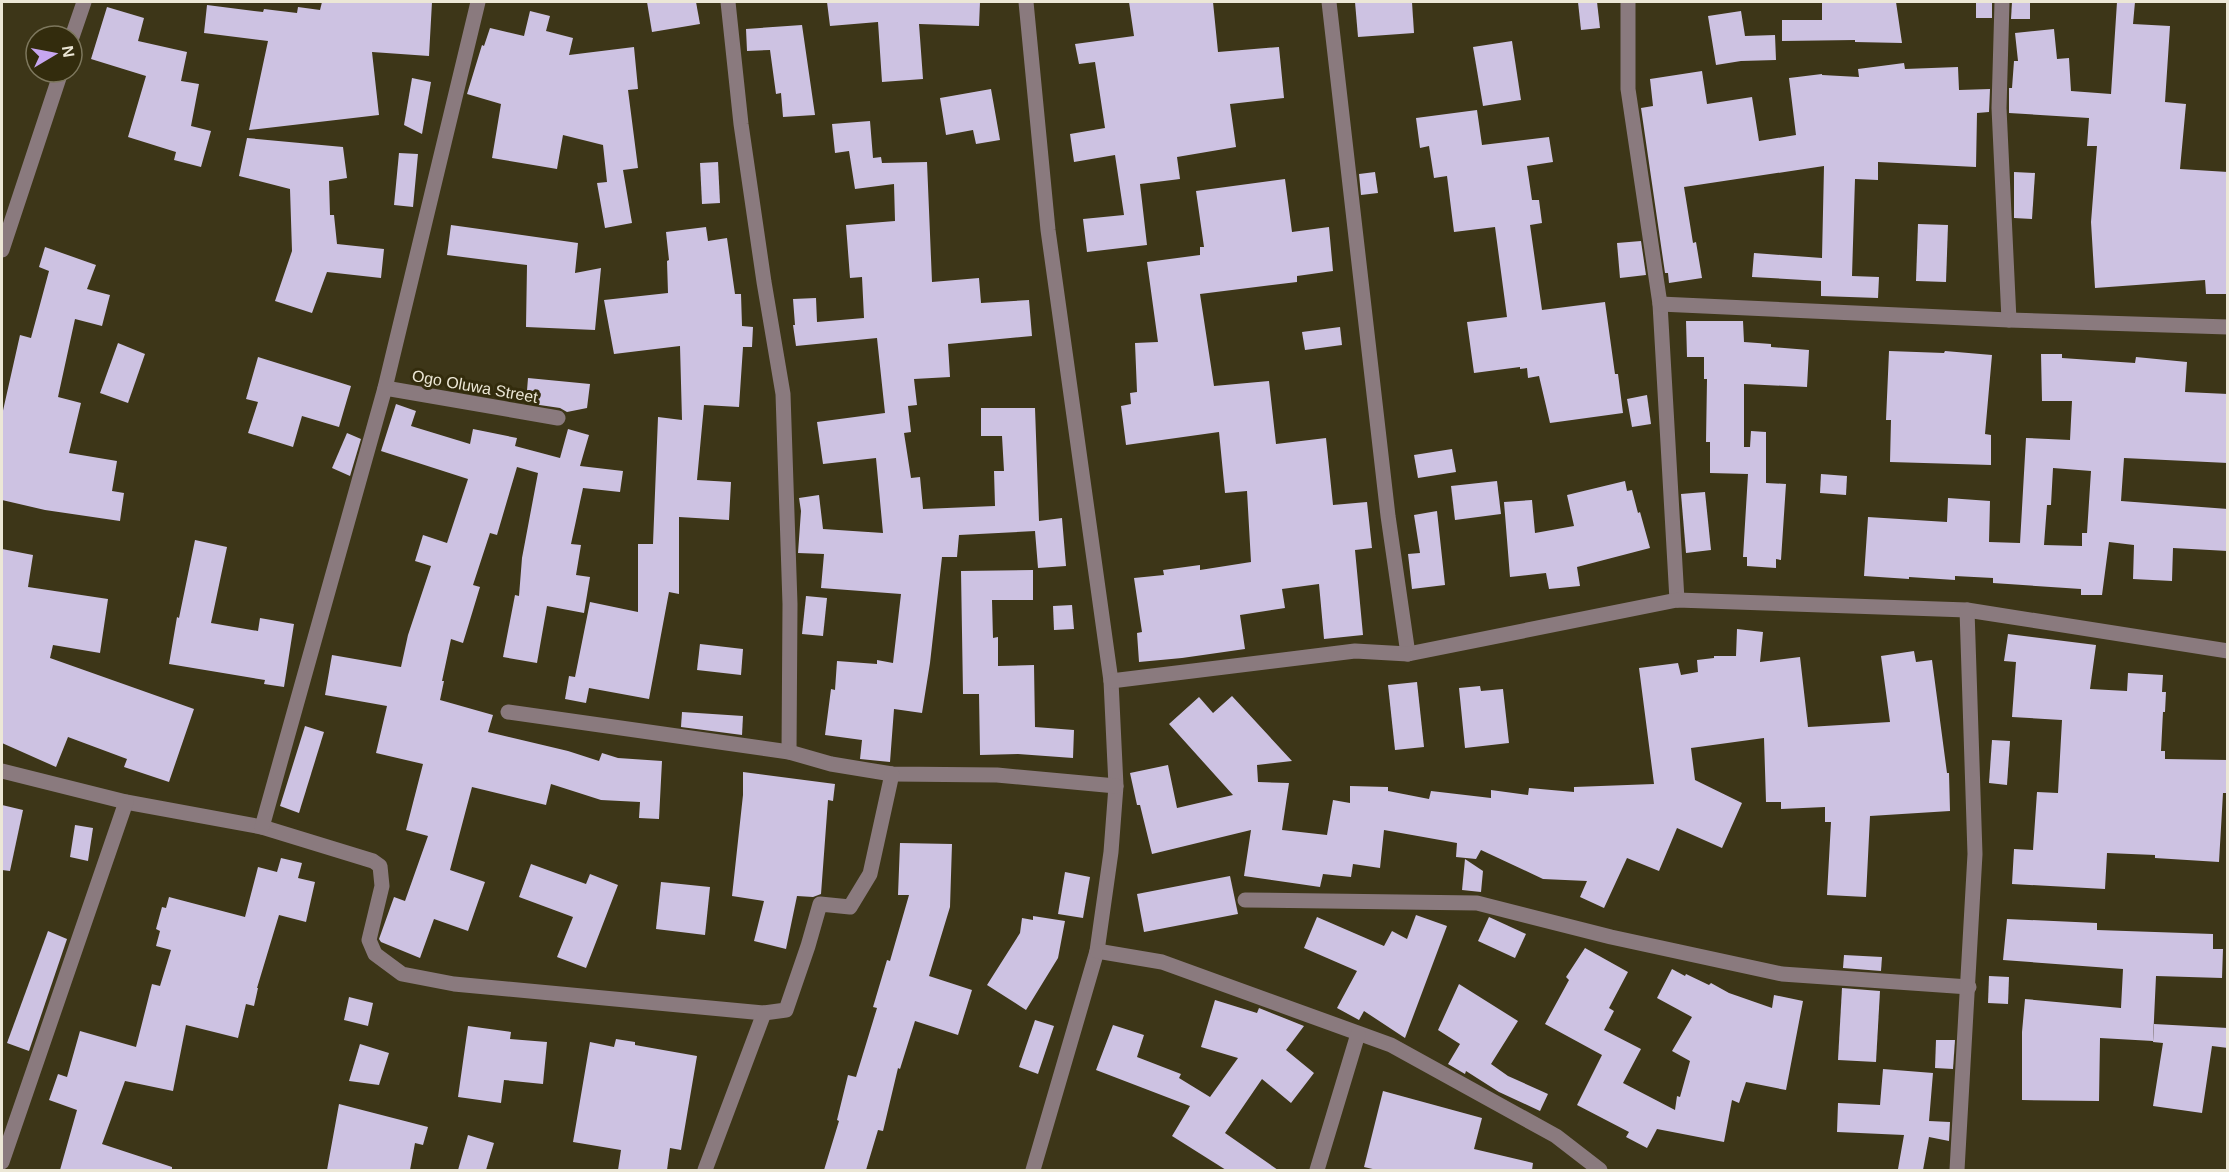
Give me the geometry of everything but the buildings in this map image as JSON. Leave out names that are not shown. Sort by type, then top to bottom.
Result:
[{"type":"street","points":[[76,24],[84,2]]},
{"type":"street","points":[[262,827],[386,388],[478,2]]},
{"type":"street","points":[[728,2],[741,124],[783,394],[790,604],[789,752]]},
{"type":"street","points":[[1026,2],[1048,231],[1111,681],[1116,786],[1111,852],[1097,951],[1033,1170]]},
{"type":"street","points":[[1329,2],[1388,516],[1408,654]]},
{"type":"street","points":[[1628,2],[1628,89],[1659,304],[1677,600]]},
{"type":"street","points":[[2002,2],[1999,108],[2009,320]]},
{"type":"street","points":[[2,250],[56,84]]},
{"type":"street","points":[[1659,304],[2009,320],[2228,327]]},
{"type":"street","name":"Ogo Oluwa Street","points":[[386,388],[558,418]]},
{"type":"street","points":[[1111,681],[1355,651],[1408,654],[1677,600],[1967,610],[2228,651]]},
{"type":"street","points":[[1957,1170],[1975,854],[1967,610]]},
{"type":"street","points":[[508,712],[789,752],[831,764],[892,774],[997,776],[1116,786]]},
{"type":"street","points":[[2,771],[126,802],[262,827],[372,861],[380,866],[382,886],[369,940],[375,954],[402,974],[454,984],[764,1013],[786,1010],[820,904],[850,907],[870,874],[892,774]]},
{"type":"street","points":[[2,1162],[126,802]]},
{"type":"street","points":[[1245,900],[1477,903],[1611,937],[1782,974],[1969,987]]},
{"type":"street","points":[[1097,951],[1162,962],[1391,1045],[1556,1136],[1600,1170]]},
{"type":"street","points":[[705,1170],[764,1013]]},
{"type":"street","points":[[1317,1170],[1358,1034]]}]
